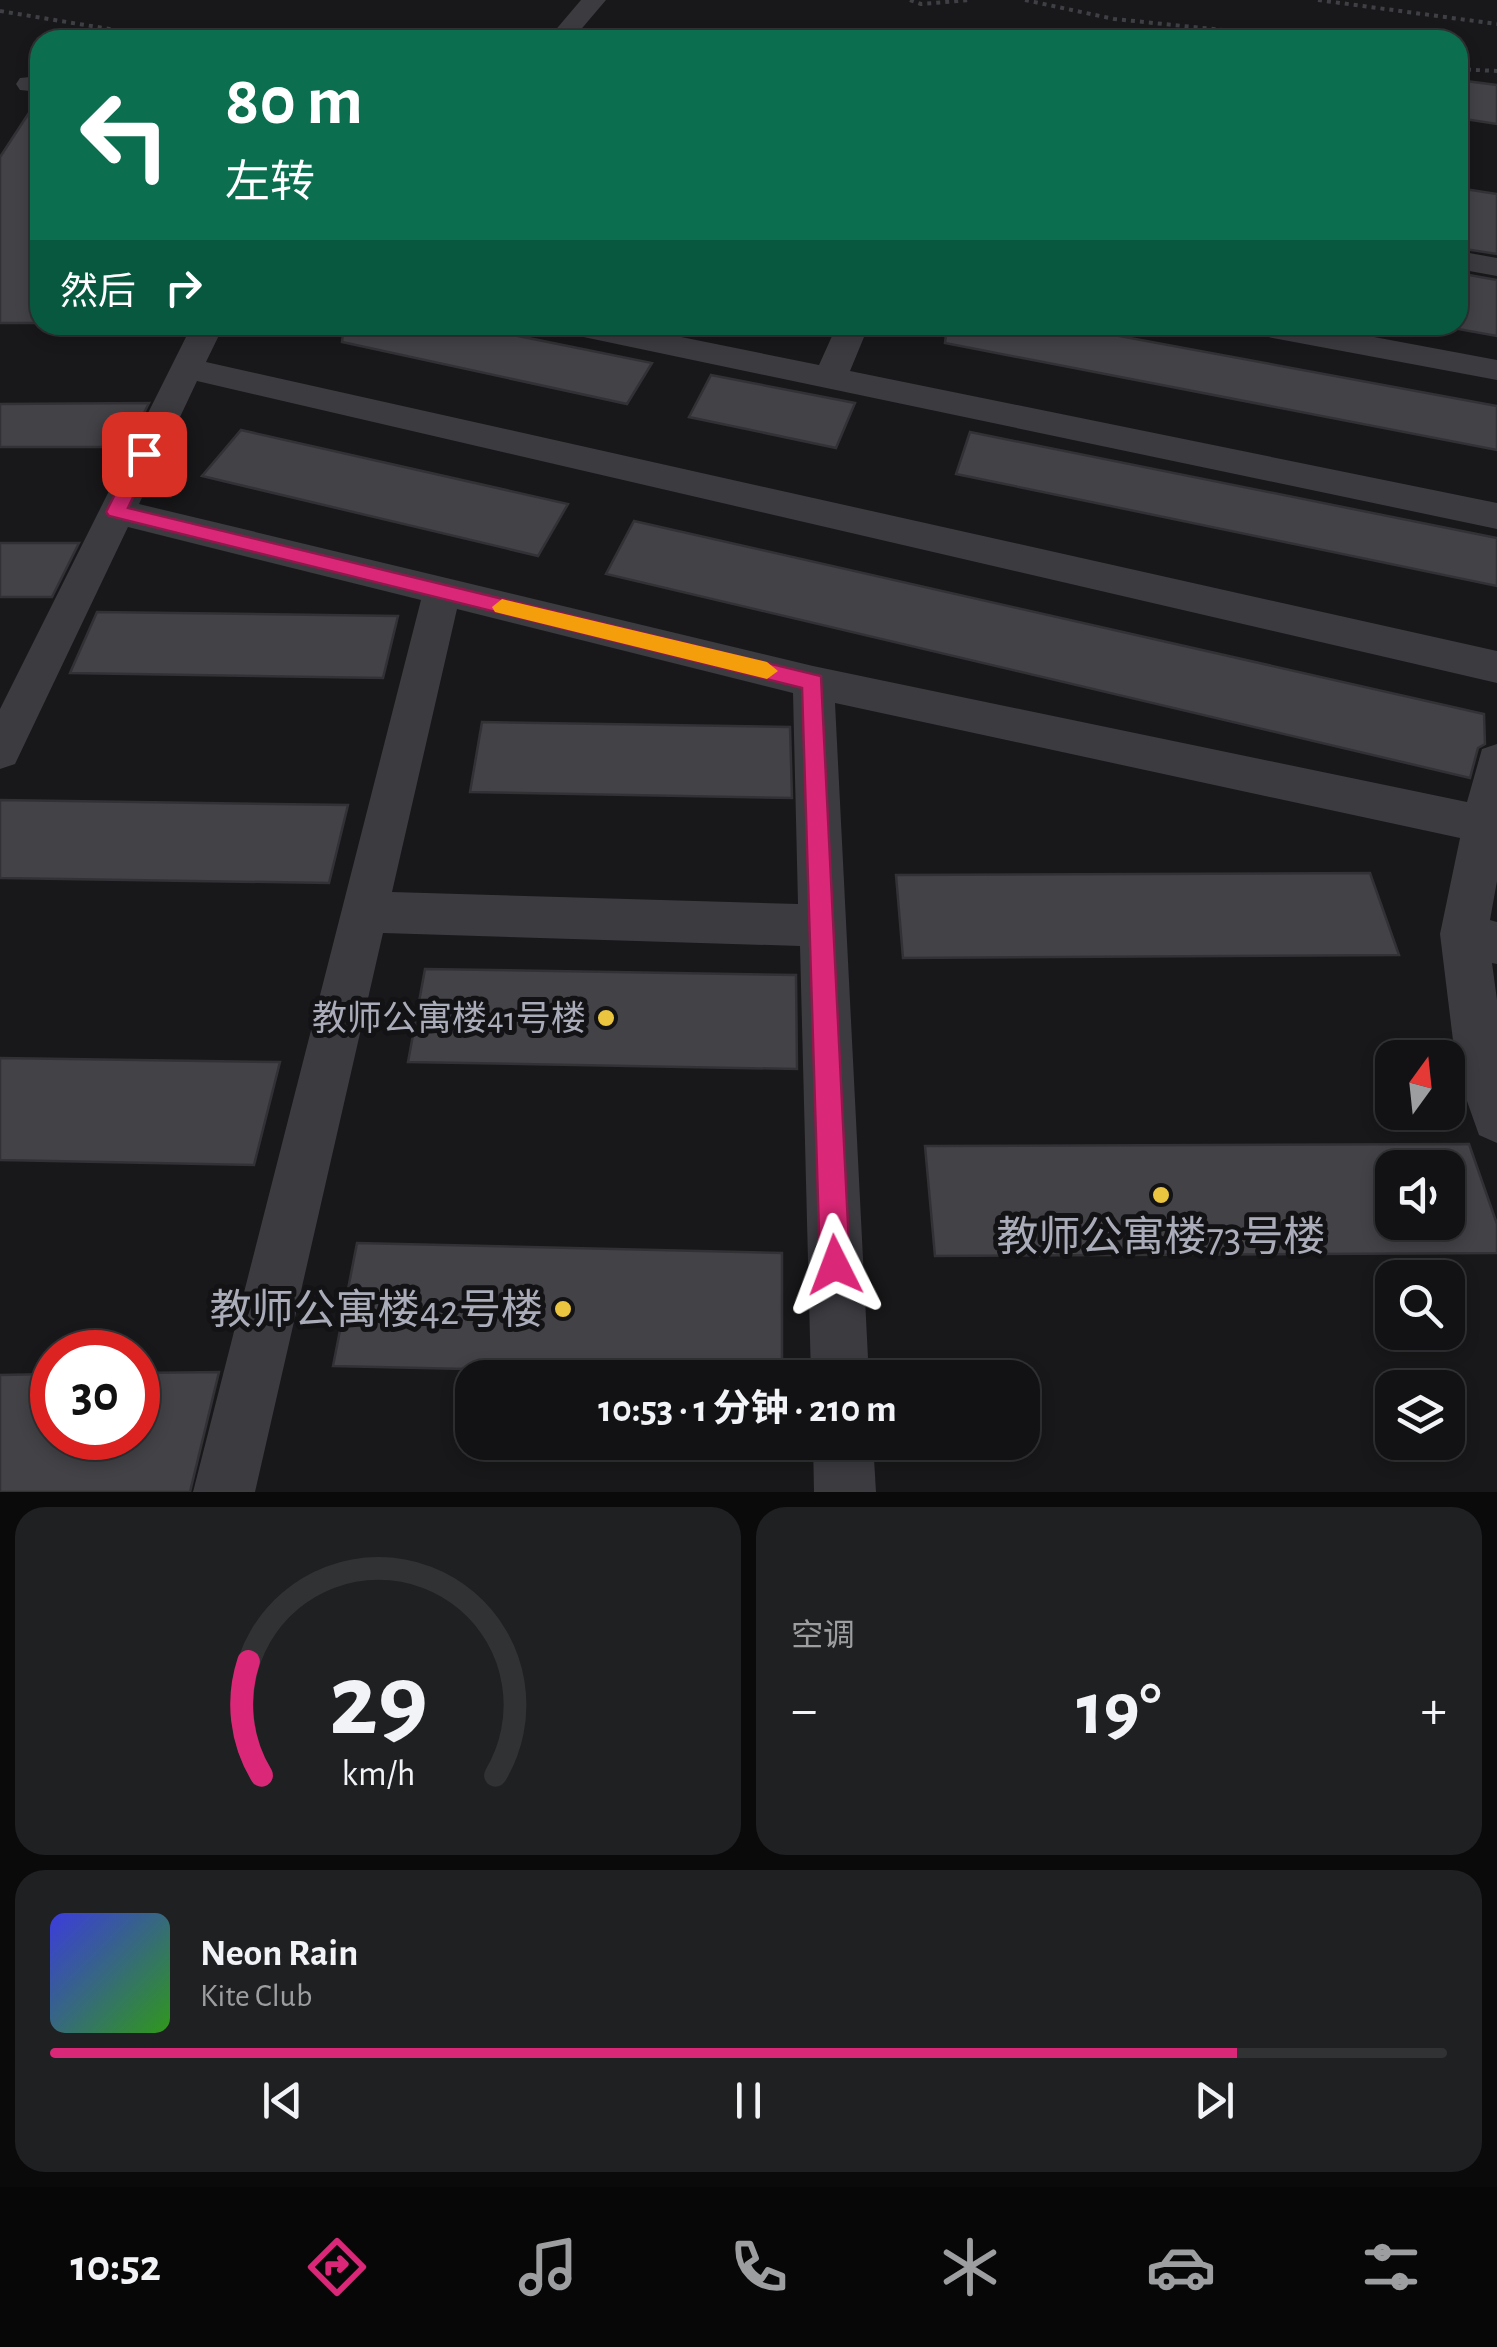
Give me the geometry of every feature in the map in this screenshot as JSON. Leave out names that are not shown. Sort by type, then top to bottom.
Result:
[{"type":"street","points":[[568,30],[594,0]]},
{"type":"street","points":[[1468,262],[1497,267]]},
{"type":"street","points":[[1468,280],[1497,285]]},
{"type":"street","points":[[0,752],[203,335]]},
{"type":"street","points":[[625,335],[1497,516]]},
{"type":"street","points":[[832,376],[849,335]]},
{"type":"street","points":[[1310,335],[1497,370]]},
{"type":"street","points":[[187,368],[1497,667]]},
{"type":"street","points":[[116,512],[813,682],[1485,825]]},
{"type":"street","points":[[224,1492],[442,592]]},
{"type":"street","points":[[813,682],[839,1360]]},
{"type":"street","points":[[1497,762],[1485,825],[1480,939],[1482,1073],[1497,1116]]},
{"type":"street","points":[[365,912],[820,926]]},
{"type":"street","points":[[844,1460],[845,1492]]},
{"type":"path","points":[[910,0],[922,4],[971,0]]},
{"type":"path","points":[[1025,0],[1114,19],[1245,30]]},
{"type":"path","points":[[1318,0],[1497,24]]},
{"type":"path","points":[[0,11],[115,30]]},
{"type":"path","points":[[1468,70],[1497,71]]},
{"type":"building","points":[[1468,81],[1497,85],[1497,124],[1468,120]]},
{"type":"building","points":[[30,111],[30,323],[0,323],[0,157]]},
{"type":"building","points":[[1468,190],[1497,194],[1497,254],[1468,250]]},
{"type":"building","points":[[1468,275],[1497,280],[1497,336],[1468,331]]},
{"type":"building","points":[[343,335],[513,335],[652,363],[627,404],[342,342]]},
{"type":"building","points":[[946,335],[1114,335],[1497,406],[1497,450],[945,343]]},
{"type":"building","points":[[711,375],[855,403],[836,448],[689,417]]},
{"type":"building","points":[[149,403],[127,447],[0,447],[0,404]]},
{"type":"building","points":[[241,430],[568,504],[538,556],[202,476]]},
{"type":"building","points":[[970,432],[1497,538],[1497,586],[956,474]]},
{"type":"building","points":[[634,521],[1484,714],[1485,744],[1478,748],[1470,778],[606,574]]},
{"type":"building","points":[[0,543],[79,543],[52,597],[0,597]]},
{"type":"building","points":[[97,612],[398,616],[383,678],[70,673]]},
{"type":"building","points":[[482,722],[790,727],[792,798],[470,792]]},
{"type":"building","points":[[0,800],[348,805],[329,883],[0,878]]},
{"type":"building","points":[[1370,873],[1399,955],[903,958],[896,875]]},
{"type":"building","name":"教师公寓楼41号楼","points":[[425,969],[796,975],[797,1069],[408,1062]]},
{"type":"building","points":[[0,1058],[280,1062],[254,1165],[0,1160]]},
{"type":"building","name":"教师公寓楼73号楼","points":[[1469,1144],[1497,1224],[1497,1253],[935,1256],[925,1146]]},
{"type":"building","name":"教师公寓楼42号楼","points":[[357,1243],[782,1253],[782,1360],[455,1360],[455,1369],[333,1366]]},
{"type":"building","points":[[219,1372],[190,1492],[0,1492],[0,1375],[30,1374],[30,1460],[160,1460],[160,1373]]},
{"type":"slow traffic","points":[[502,607],[767,671]]},
{"type":"place","name":"教师公寓楼41号楼","points":[[606,1018]]},
{"type":"place","name":"教师公寓楼73号楼","points":[[1161,1195]]},
{"type":"place","name":"教师公寓楼42号楼","points":[[563,1309]]},
{"type":"route","points":[[144,454],[116,512],[813,682],[835,1265]]}]
